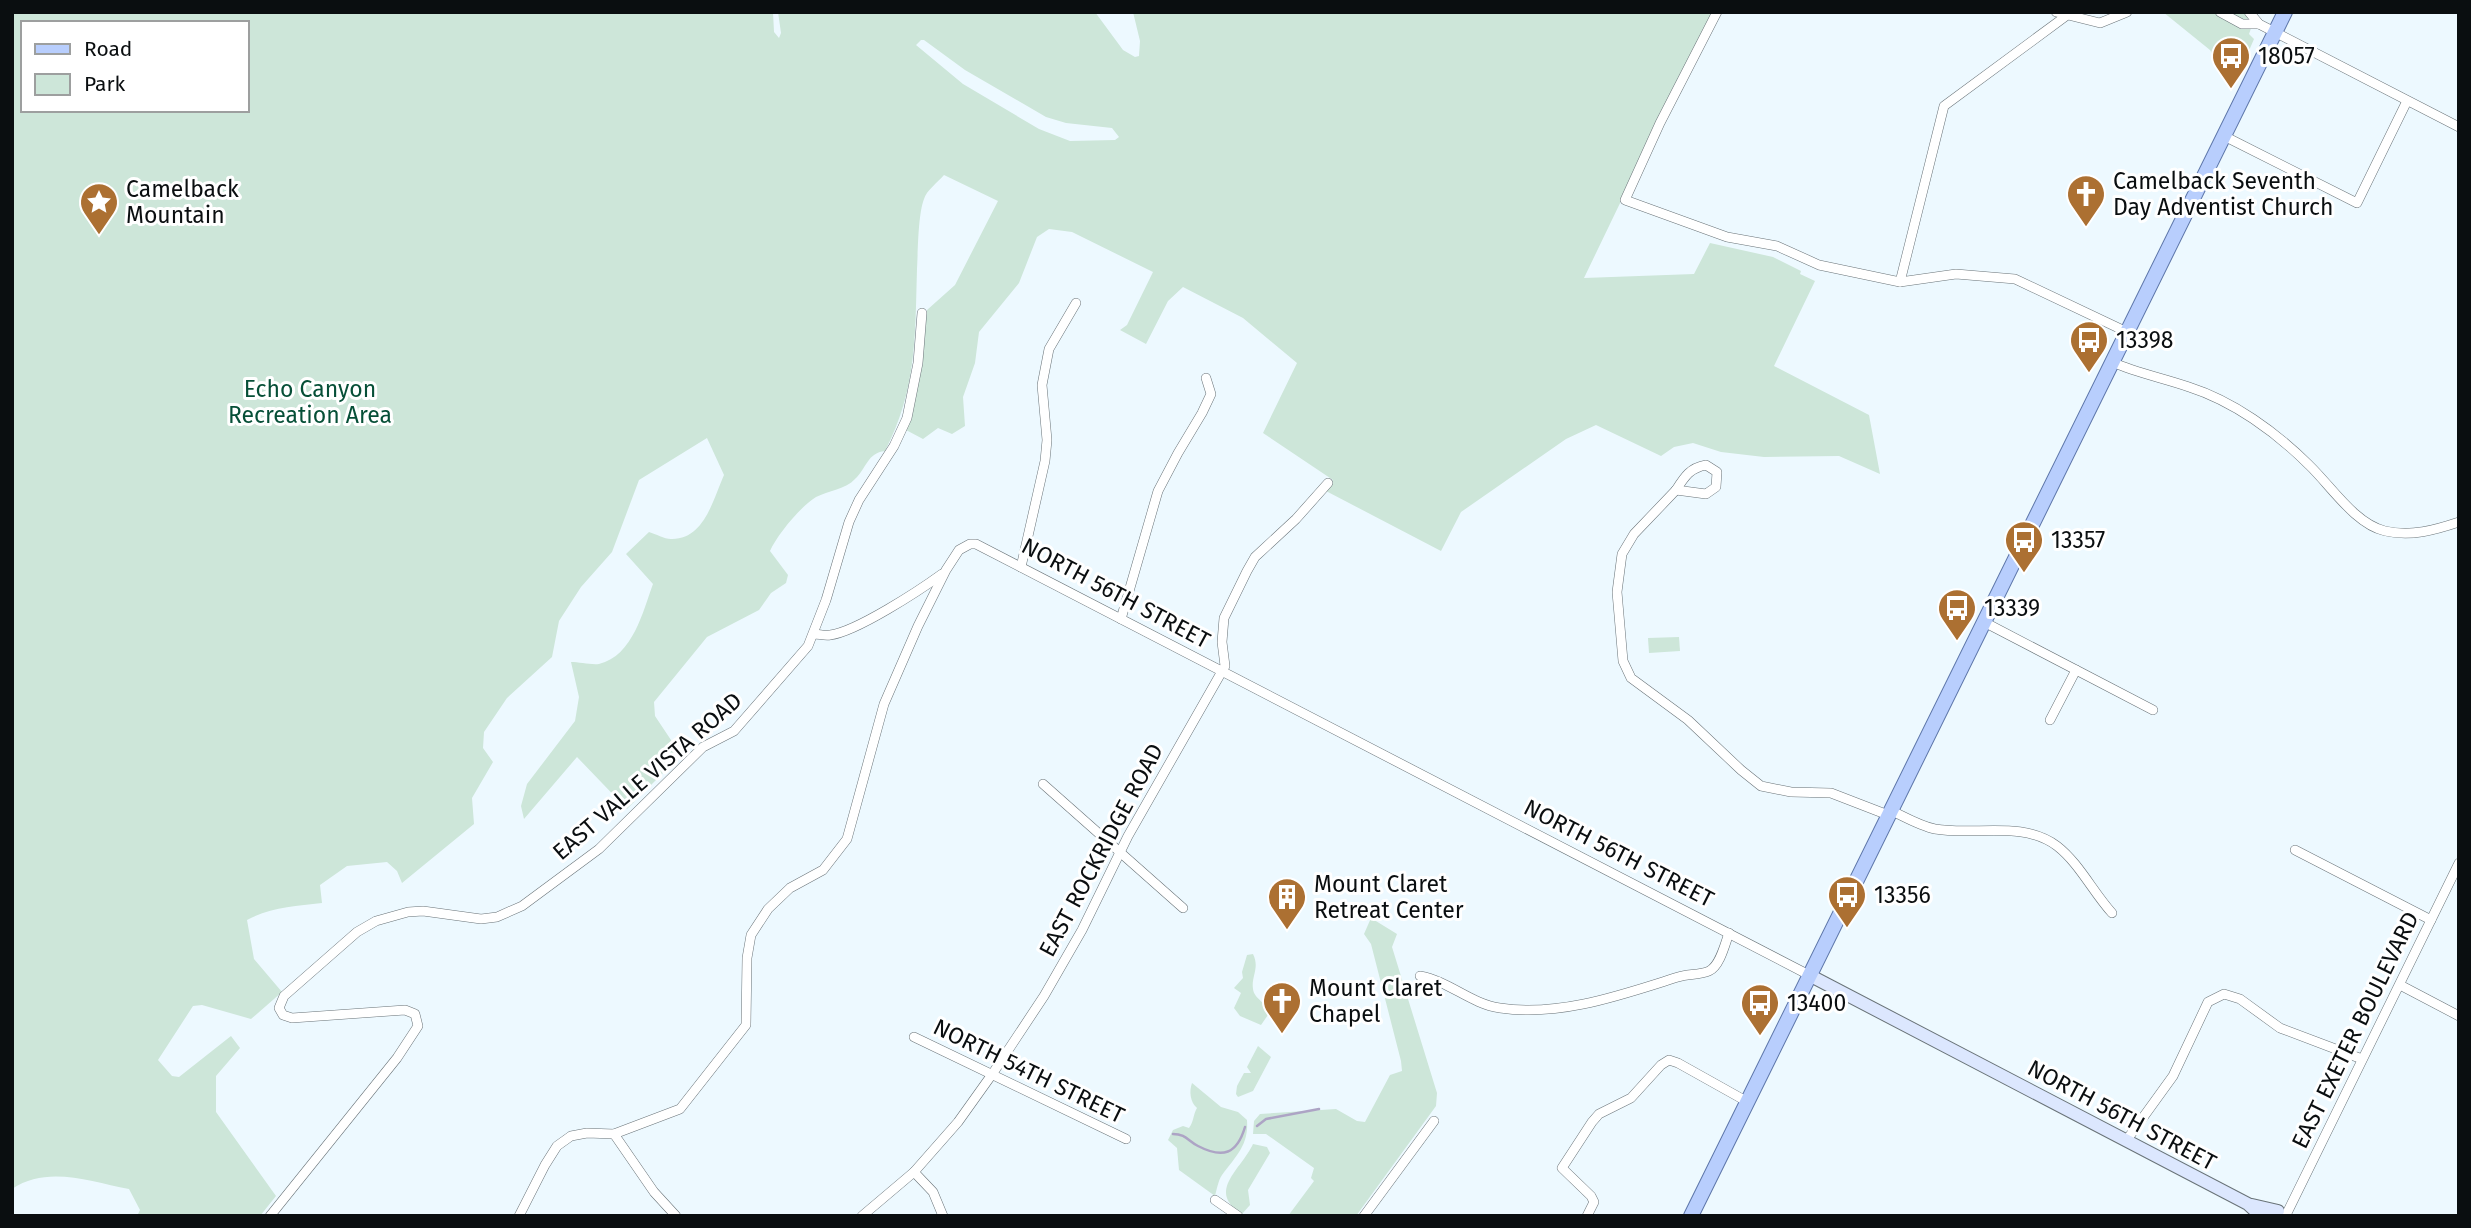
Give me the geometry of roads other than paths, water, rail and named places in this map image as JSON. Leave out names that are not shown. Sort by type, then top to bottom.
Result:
[{"type":"main road","points":[[1695,1214],[1746,1101],[2285,12]]},
{"type":"main road","name":"NORTH 56TH STREET","points":[[1809,975],[2248,1204],[2281,1214]]},
{"type":"main road","name":"NORTH 56TH STREET","points":[[2248,1204],[2262,1216]]},
{"type":"street","points":[[1717,12],[1625,200],[1727,237],[1777,246],[1819,265],[1900,282],[1956,274],[2015,279],[2127,332]]},
{"type":"street","points":[[1900,282],[1944,106],[2061,14],[2100,23],[2127,12]]},
{"type":"street","points":[[2220,12],[2242,24],[2259,24]]},
{"type":"street","points":[[2249,12],[2259,24],[2275,33],[2459,127]]},
{"type":"street","points":[[2224,136],[2357,203],[2407,101]]},
{"type":"street","points":[[1021,567],[1045,461],[1047,440],[1042,385],[1049,349],[1076,303]]},
{"type":"street","name":"EAST VALLE VISTA ROAD","points":[[270,1216],[397,1058],[418,1026],[415,1014],[404,1010],[292,1018],[283,1015],[279,1008],[284,996],[357,932],[376,921],[408,912],[423,911],[481,919],[497,917],[535,898],[608,841],[703,747],[734,731],[801,655],[814,634],[859,500],[894,446],[907,418],[918,363],[922,313]]},
{"type":"street","points":[[2112,362],[2132,371],[2191,387],[2266,428],[2309,465],[2354,513],[2384,531],[2415,533],[2459,522]]},
{"type":"street","points":[[1121,618],[1158,491],[1210,394],[1206,378]]},
{"type":"street","points":[[1676,490],[1706,494],[1716,487],[1717,472],[1706,465],[1694,467],[1634,534],[1622,554],[1617,592],[1623,661],[1631,678],[1688,720],[1741,771],[1761,786],[1791,792],[1831,793],[1932,828],[1972,832],[2012,831],[2043,838],[2057,846],[2072,862],[2112,913]]},
{"type":"street","name":"EAST ROCKRIDGE ROAD","points":[[862,1216],[914,1172],[958,1122],[1050,985],[1082,930],[1128,836],[1225,666],[1222,642],[1224,618],[1255,556],[1296,519],[1328,483]]},
{"type":"street","name":"NORTH 56TH STREET","points":[[946,570],[959,550],[976,544],[1809,975]]},
{"type":"street","points":[[814,634],[831,635],[863,622],[922,588],[946,570]]},
{"type":"street","points":[[519,1216],[557,1146],[571,1136],[587,1133],[614,1134],[680,1108],[746,1025],[747,958],[751,935],[768,909],[790,888],[822,870],[847,839],[884,704],[946,570]]},
{"type":"street","points":[[1983,622],[2153,710]]},
{"type":"street","points":[[2050,720],[2076,670]]},
{"type":"street","points":[[1043,784],[1183,908]]},
{"type":"street","points":[[2295,850],[2431,920]]},
{"type":"street","name":"EAST EXETER BOULEVARD","points":[[2281,1214],[2400,985],[2458,866]]},
{"type":"street","points":[[1420,976],[1444,983],[1479,1002],[1498,1008],[1557,1008],[1584,1004],[1687,974],[1710,970],[1716,964],[1729,933]]},
{"type":"street","points":[[2400,985],[2459,1016]]},
{"type":"street","points":[[2126,1141],[2173,1076],[2208,1002],[2224,994],[2240,999],[2280,1028],[2362,1059]]},
{"type":"street","name":"NORTH 54TH STREET","points":[[914,1037],[1126,1139]]},
{"type":"street","points":[[1587,1216],[1594,1202],[1591,1196],[1562,1168],[1599,1114],[1632,1098],[1661,1065],[1669,1060],[1678,1063],[1746,1101]]},
{"type":"street","points":[[1364,1216],[1434,1121]]},
{"type":"street","points":[[614,1134],[654,1192],[677,1216]]},
{"type":"street","points":[[914,1172],[933,1192],[943,1216]]},
{"type":"street","points":[[1215,1200],[1238,1216]]},
{"type":"waterway","points":[[1257,1126],[1266,1119],[1319,1109]]},
{"type":"waterway","points":[[1173,1134],[1184,1136],[1207,1150],[1222,1153],[1228,1152],[1238,1143],[1245,1127]]},
{"type":"place","name":"18057","points":[[2231,90]]},
{"type":"place","name":"Camelback Seventh Day Adventist Church","points":[[2086,228]]},
{"type":"place","name":"Camelback Mountain","points":[[99,236]]},
{"type":"place","name":"13398","points":[[2089,374]]},
{"type":"place","name":"13357","points":[[2024,574]]},
{"type":"place","name":"13339","points":[[1957,642]]},
{"type":"place","name":"13356","points":[[1847,929]]},
{"type":"place","name":"Mount Claret Retreat Center","points":[[1287,931]]},
{"type":"place","name":"Mount Claret Chapel","points":[[1282,1035]]},
{"type":"place","name":"13400","points":[[1760,1037]]},
{"type":"park label","name":"Echo Canyon Recreation Area","points":[[310,402]]}]
